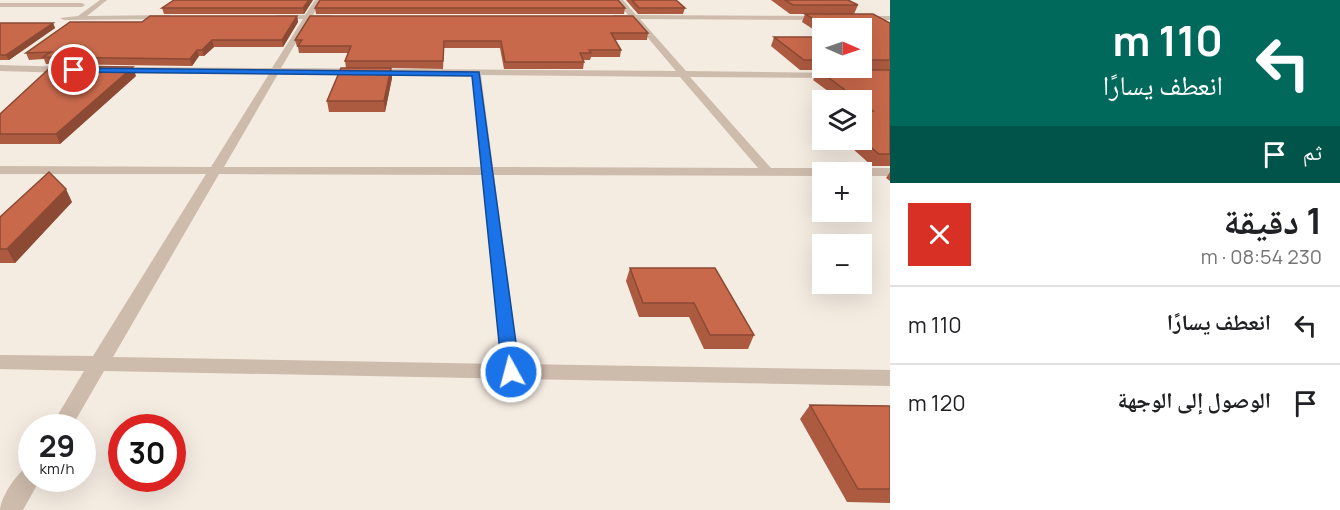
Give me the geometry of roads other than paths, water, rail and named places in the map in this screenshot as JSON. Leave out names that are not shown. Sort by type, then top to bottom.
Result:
[{"type":"street","points":[[86,3],[64,18],[58,27],[79,18],[104,0]]},
{"type":"street","points":[[68,414],[318,0]]},
{"type":"street","points":[[619,0],[767,171]]},
{"type":"street","points":[[1,5],[86,3]]},
{"type":"street","points":[[64,18],[182,17]]},
{"type":"street","points":[[273,17],[342,17]]},
{"type":"street","points":[[610,17],[832,18]]},
{"type":"street","points":[[872,18],[890,18]]},
{"type":"street","points":[[2,70],[16,62]]},
{"type":"street","points":[[2,70],[76,70]]},
{"type":"street","points":[[111,70],[273,73],[812,75]]},
{"type":"street","points":[[476,74],[511,372]]},
{"type":"street","points":[[0,171],[890,172]]},
{"type":"street","points":[[0,362],[890,378]]},
{"type":"street","points":[[10,510],[21,492]]}]
